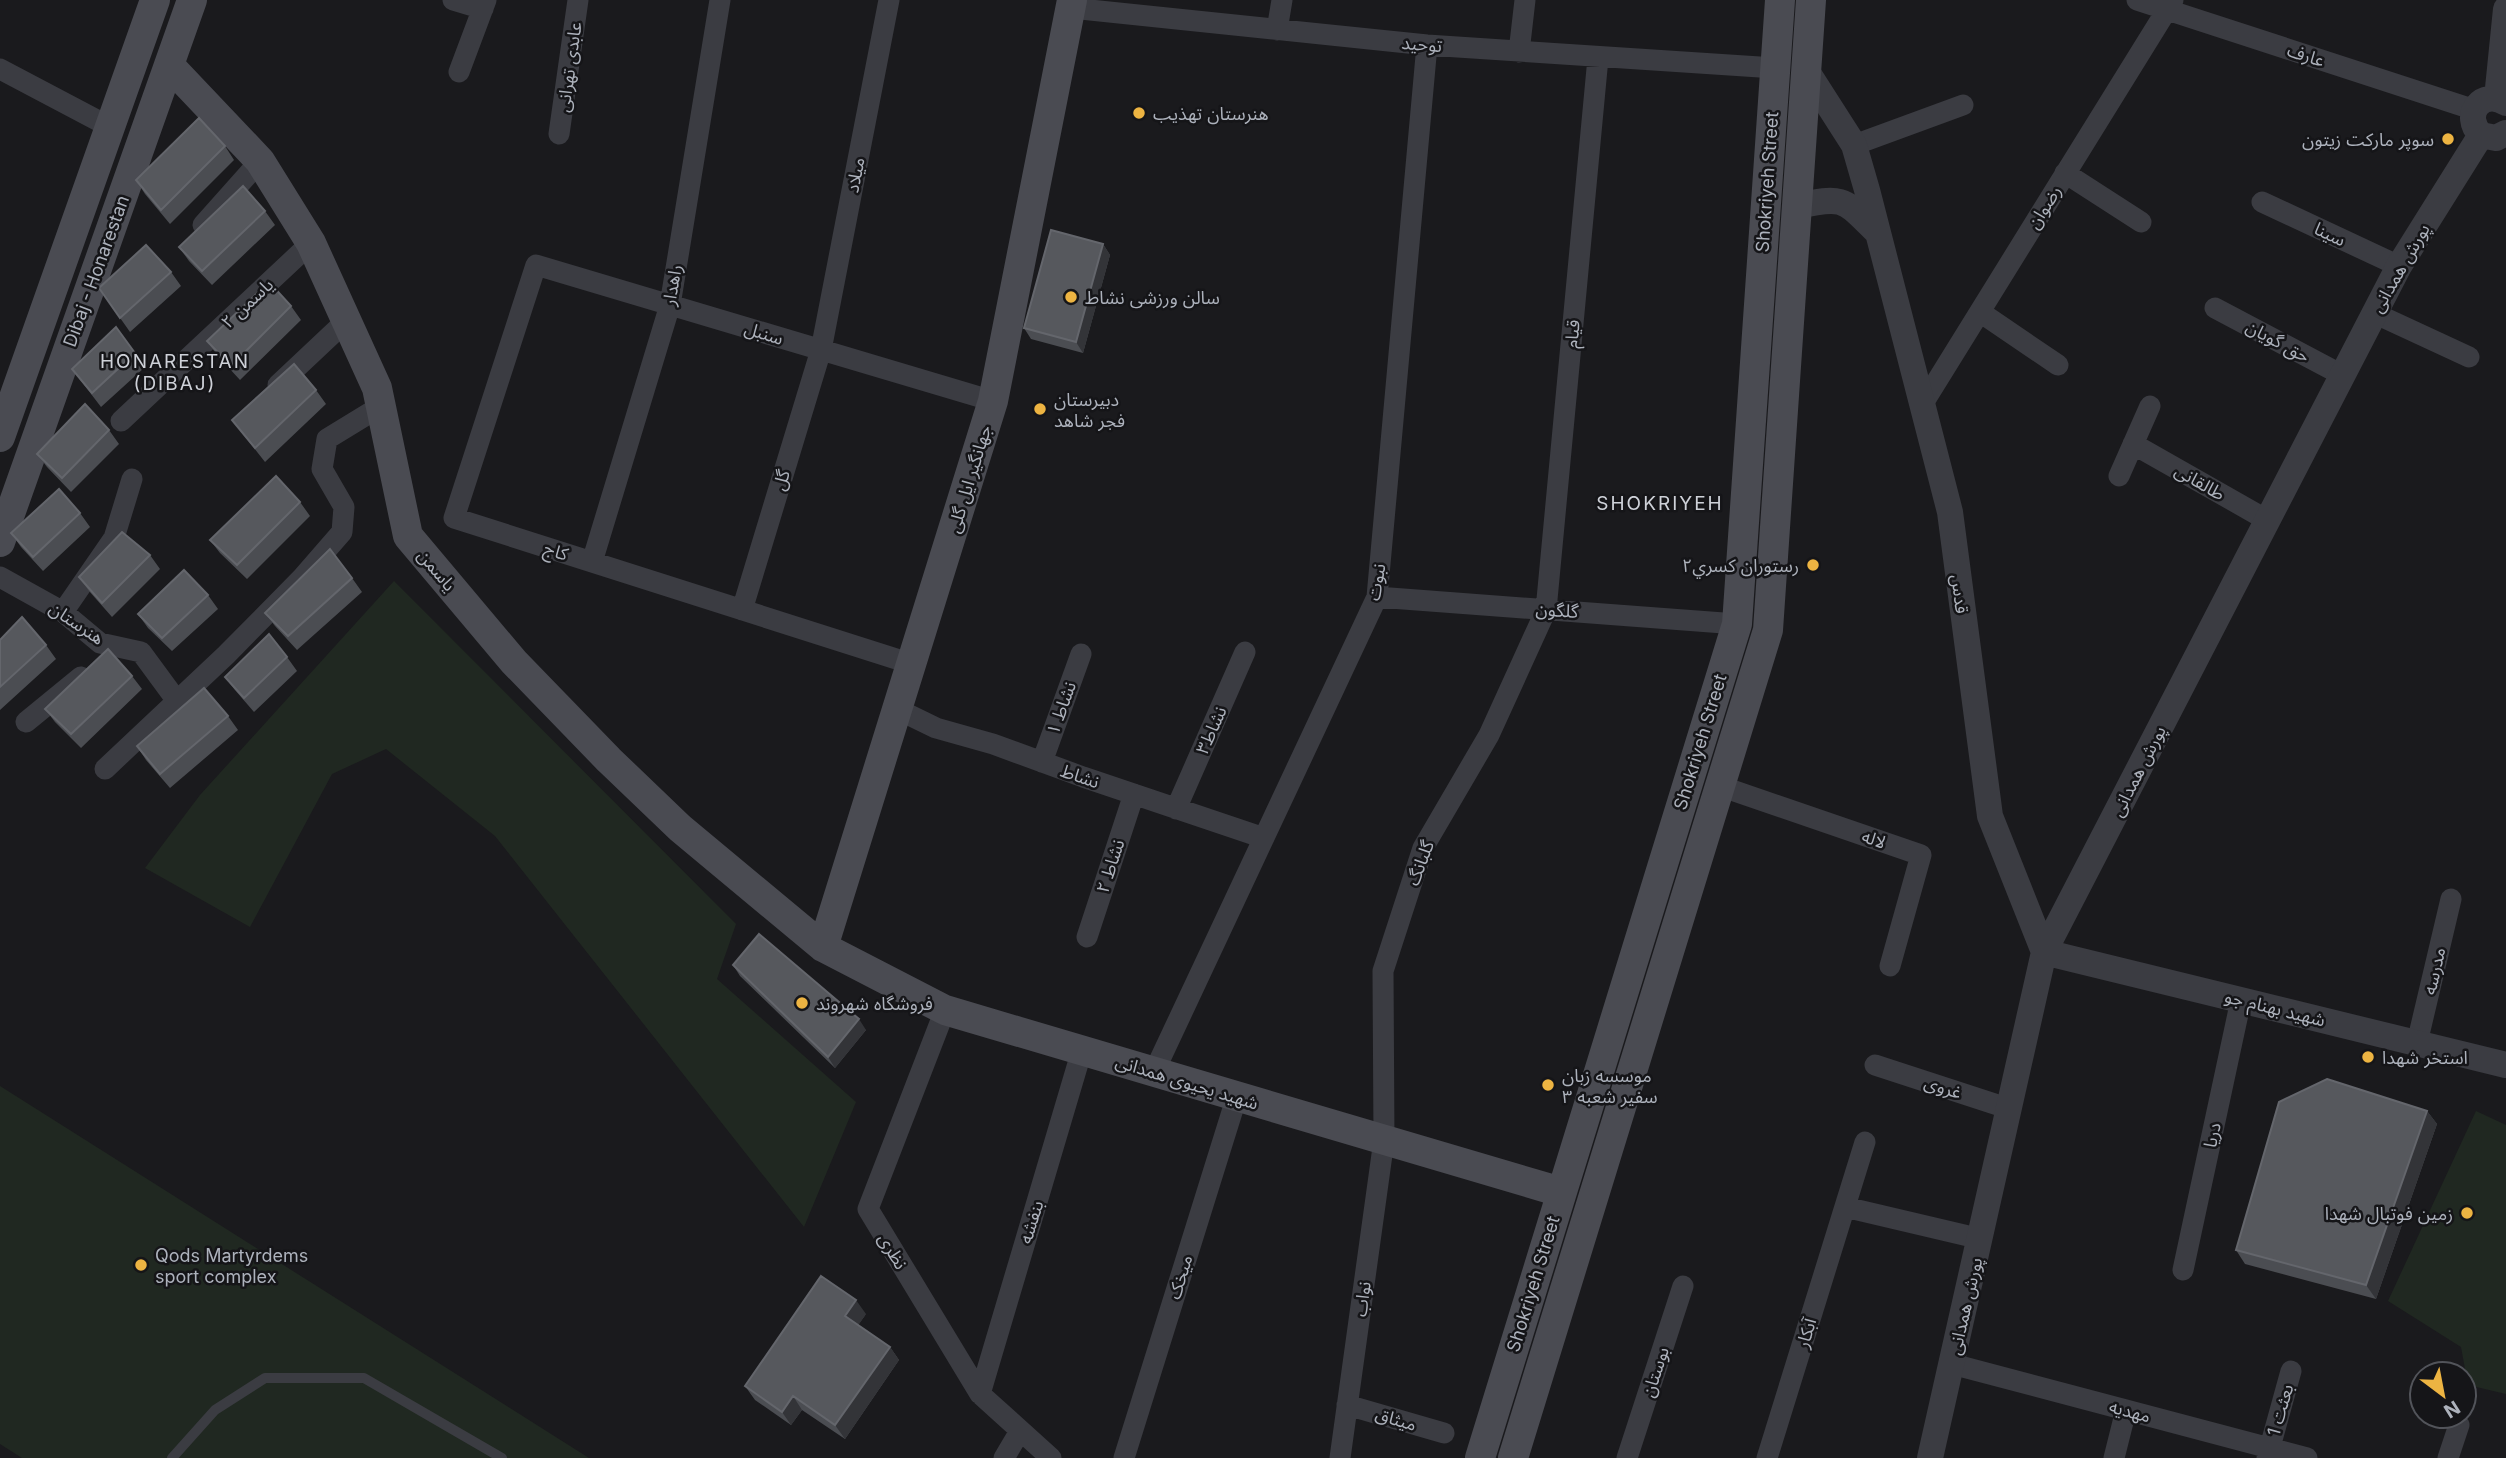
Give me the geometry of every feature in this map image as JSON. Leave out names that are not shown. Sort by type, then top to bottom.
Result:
[{"type":"main road","name":"Dibaj - Honarestan","points":[[3,421],[155,0]]},
{"type":"main road","name":"Dibaj - Honarestan","points":[[0,542],[192,0]]},
{"type":"main road","name":"Shokriyeh Street","points":[[1480,1458],[1737,624],[1780,0]]},
{"type":"main road","name":"Shokriyeh Street","points":[[1519,1456],[1768,630],[1811,0]]},
{"type":"main road","name":"جهانگیر ایل گلی","points":[[823,947],[993,401],[1072,4]]},
{"type":"main road","name":"یاسمن","points":[[169,65],[260,162],[311,243],[377,388],[408,536],[514,662],[609,760],[680,828],[823,947]]},
{"type":"main road","name":"شهید یحیوی همدانی","points":[[823,947],[945,1010],[1561,1192]]},
{"type":"street","points":[[453,0],[485,4],[459,72]]},
{"type":"street","name":"عابدی تهرانی","points":[[559,134],[578,0]]},
{"type":"street","name":"راهدار","points":[[592,562],[670,305],[720,0]]},
{"type":"street","name":"میلاد","points":[[821,350],[889,0]]},
{"type":"street","points":[[1278,30],[1282,0]]},
{"type":"street","points":[[1518,52],[1525,0]]},
{"type":"street","name":"عارف","points":[[2137,0],[2169,5],[2493,116]]},
{"type":"street","name":"توحید","points":[[1072,4],[1278,30],[1427,45],[1775,68]]},
{"type":"street","name":"رضوان","points":[[1922,405],[2169,5]]},
{"type":"street","points":[[2493,116],[2506,9]]},
{"type":"street","name":"نبوت","points":[[1154,1072],[1377,597],[1427,45]]},
{"type":"street","name":"قیام","points":[[1546,610],[1598,58]]},
{"type":"street","points":[[0,69],[110,127]]},
{"type":"street","name":"قدس","points":[[1806,70],[1854,145],[1878,233],[1950,512],[1990,816],[2044,952]]},
{"type":"street","points":[[1854,145],[1963,105]]},
{"type":"street","name":"پورش همدانی","points":[[1930,1458],[2044,952],[2399,265],[2493,116]]},
{"type":"street","points":[[203,225],[260,162]]},
{"type":"street","points":[[2065,173],[2141,222]]},
{"type":"street","points":[[1797,206],[1829,199],[1847,203],[1878,233]]},
{"type":"street","name":"سینا","points":[[2262,201],[2399,265]]},
{"type":"street","name":"یاسمن ۲","points":[[121,421],[311,243]]},
{"type":"street","name":"سنبل","points":[[536,265],[993,401]]},
{"type":"street","name":"کاج","points":[[536,265],[454,518],[912,664]]},
{"type":"street","name":"حق گویان","points":[[2215,308],[2342,375]]},
{"type":"street","points":[[1980,312],[2058,365]]},
{"type":"street","points":[[2374,313],[2469,358]]},
{"type":"street","points":[[269,394],[346,321]]},
{"type":"street","name":"گل","points":[[742,610],[821,350]]},
{"type":"street","points":[[105,769],[302,578],[342,533],[344,507],[322,469],[327,439],[381,406]]},
{"type":"street","points":[[2119,476],[2150,406]]},
{"type":"street","name":"طالقانی","points":[[2133,444],[2267,520]]},
{"type":"street","points":[[64,612],[114,538],[132,479]]},
{"type":"street","name":"هنرستان","points":[[0,577],[64,612],[100,643],[141,652],[177,701]]},
{"type":"street","name":"گلگون","points":[[1377,597],[1737,624]]},
{"type":"street","name":"گلبانگ","points":[[1384,1140],[1383,971],[1423,848],[1489,734],[1546,610]]},
{"type":"street","points":[[26,722],[118,647]]},
{"type":"street","name":"نشاط۳","points":[[1177,808],[1245,652]]},
{"type":"street","name":"نشاط ۱","points":[[1042,762],[1081,654]]},
{"type":"street","name":"نشاط","points":[[897,709],[936,728],[993,744],[1264,838]]},
{"type":"street","name":"لاله","points":[[1720,786],[1921,855],[1890,966]]},
{"type":"street","name":"نشاط ۲","points":[[1087,937],[1134,794]]},
{"type":"street","name":"مدرسه","points":[[2417,1043],[2451,899]]},
{"type":"street","name":"شهید بهنام جو","points":[[2044,952],[2506,1065]]},
{"type":"street","name":"دریا","points":[[2183,1270],[2241,1000]]},
{"type":"street","name":"نظری","points":[[945,1010],[868,1209],[980,1394],[1051,1458]]},
{"type":"street","name":"بنفشه","points":[[980,1394],[1082,1050]]},
{"type":"street","name":"غروی","points":[[1875,1065],[2010,1109]]},
{"type":"street","name":"میخک","points":[[1124,1458],[1237,1096]]},
{"type":"street","name":"نواب","points":[[1339,1458],[1384,1140]]},
{"type":"street","name":"آبکار","points":[[1767,1458],[1865,1142]]},
{"type":"street","points":[[1845,1208],[1980,1239]]},
{"type":"street","name":"بوستان","points":[[1627,1458],[1684,1286]]},
{"type":"street","name":"مهدیه","points":[[1952,1364],[2126,1410],[2268,1453],[2307,1458]]},
{"type":"street","name":"بعثت 1","points":[[2268,1453],[2291,1371]]},
{"type":"street","name":"میثاق","points":[[1347,1405],[1444,1433]]},
{"type":"street","points":[[2113,1458],[2126,1410]]},
{"type":"street","points":[[2448,1458],[2457,1430]]},
{"type":"street","points":[[1004,1458],[1020,1431]]},
{"type":"lane","points":[[172,1458],[215,1410],[265,1378],[364,1378],[502,1458]]},
{"type":"shaded area","points":[[394,581],[736,924],[717,979],[856,1102],[804,1227],[495,836],[386,749],[332,774],[250,927],[145,868],[200,795]]},
{"type":"shaded area","name":"Qods Martyrdems sport complex","points":[[0,1086],[589,1458],[22,1458],[0,1444]]},
{"type":"shaded area","name":"زمین فوتبال شهدا","points":[[2476,1111],[2506,1125],[2506,1394],[2478,1387],[2478,1360],[2463,1360],[2461,1347],[2388,1301]]},
{"type":"building","points":[[199,118],[225,146],[161,210],[136,180]]},
{"type":"building","points":[[243,186],[265,211],[202,271],[179,247]]},
{"type":"building","name":"سالن ورزشی نشاط","points":[[1051,230],[1103,244],[1076,342],[1024,328]]},
{"type":"building","points":[[146,245],[171,272],[120,318],[99,288]]},
{"type":"building","points":[[269,282],[291,306],[231,366],[207,341]]},
{"type":"building","points":[[116,327],[135,353],[92,393],[72,369]]},
{"type":"building","points":[[294,364],[316,390],[255,448],[232,420]]},
{"type":"building","points":[[85,404],[109,430],[62,478],[37,454]]},
{"type":"building","points":[[276,476],[300,502],[237,565],[210,540]]},
{"type":"building","points":[[59,489],[80,513],[33,557],[11,533]]},
{"type":"building","points":[[122,532],[150,555],[102,603],[79,577]]},
{"type":"building","points":[[330,549],[352,578],[288,636],[265,613]]},
{"type":"building","points":[[184,570],[208,595],[162,638],[138,614]]},
{"type":"building","points":[[22,617],[46,645],[0,687],[0,640]]},
{"type":"building","points":[[269,634],[287,657],[244,698],[225,677]]},
{"type":"building","points":[[108,649],[132,676],[71,734],[45,709]]},
{"type":"building","points":[[204,688],[228,716],[160,774],[137,746]]},
{"type":"building","name":"فروشگاه شهروند","points":[[759,934],[859,1019],[828,1057],[733,965]]},
{"type":"building","points":[[2327,1079],[2427,1111],[2366,1285],[2236,1250],[2279,1102]]},
{"type":"building","points":[[821,1276],[856,1300],[845,1316],[890,1347],[835,1425],[793,1396],[782,1412],[745,1386]]},
{"type":"place","name":"هنرستان تهذیب","points":[[1139,113]]},
{"type":"place","name":"سوپر مارکت زیتون","points":[[2448,139]]},
{"type":"place","name":"سالن ورزشی نشاط","points":[[1071,297]]},
{"type":"place","name":"دبیرستان فجر شاهد","points":[[1040,409]]},
{"type":"place","name":"رستوران کسري٢","points":[[1813,565]]},
{"type":"place","name":"فروشگاه شهروند","points":[[802,1003]]},
{"type":"place","name":"استخر شهدا","points":[[2368,1057]]},
{"type":"place","name":"موسسه زبان سفیر شعبه ۳","points":[[1548,1085]]},
{"type":"place","name":"زمین فوتبال شهدا","points":[[2467,1213]]},
{"type":"place","name":"Qods Martyrdems sport complex","points":[[141,1265]]},
{"type":"district","name":"HONARESTAN (DIBAJ)","points":[[175,372]]},
{"type":"district","name":"SHOKRIYEH","points":[[1660,503]]}]
